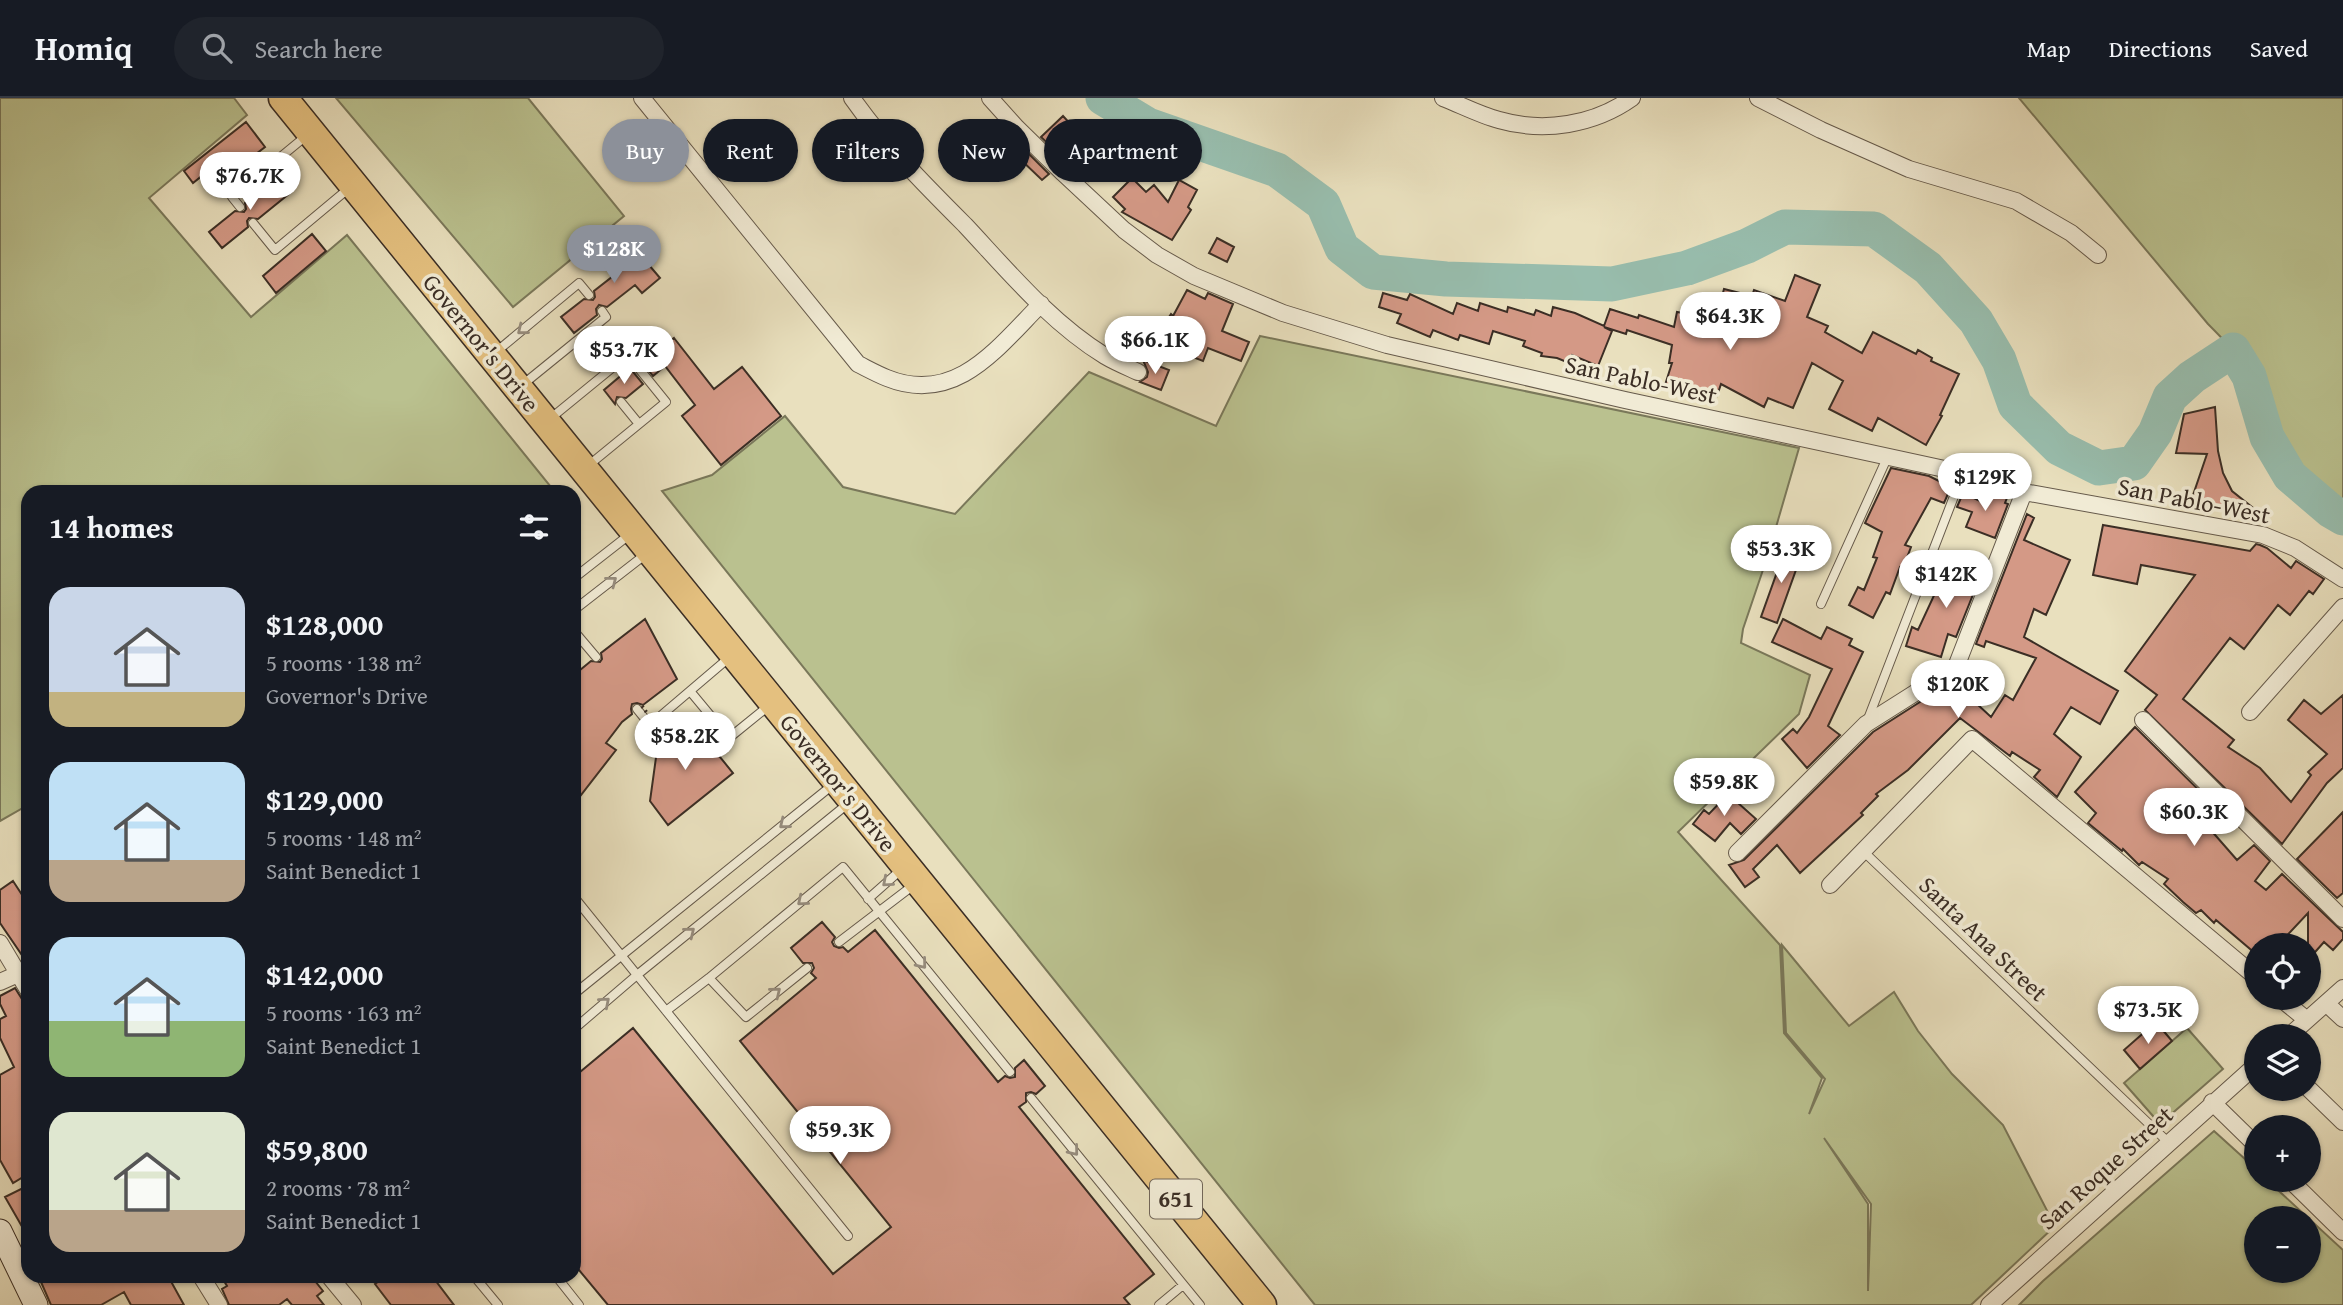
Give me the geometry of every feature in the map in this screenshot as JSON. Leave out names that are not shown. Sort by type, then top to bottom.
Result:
[{"type":"highway","name":"Governor's Drive","points":[[283,98],[1262,1305]]},
{"type":"main road","points":[[0,1231],[21,1274]]},
{"type":"main road","points":[[25,1283],[36,1305]]},
{"type":"street","points":[[642,98],[858,364],[889,379],[918,385],[939,384],[962,377],[984,361],[1041,304]]},
{"type":"street","points":[[852,98],[872,127],[902,161],[1041,304],[1077,337],[1106,357],[1138,372]]},
{"type":"street","name":"San Pablo-West","points":[[990,98],[1063,173],[1124,230],[1157,255],[1194,276],[1283,313],[1387,345],[1963,473],[2024,492],[2263,536],[2295,548],[2343,579]]},
{"type":"street","points":[[1443,98],[1497,120],[1525,126],[1558,126],[1588,120],[1618,108],[1632,98]]},
{"type":"street","points":[[1758,98],[1821,130],[1909,169],[2016,201],[2071,233],[2098,255]]},
{"type":"street","points":[[1737,853],[1866,724],[1956,667],[2024,492]]},
{"type":"street","points":[[2250,712],[2343,607]]},
{"type":"street","points":[[2143,720],[2343,919]]},
{"type":"street","points":[[1830,885],[1972,738],[2244,967]]},
{"type":"street","points":[[0,943],[21,979]]},
{"type":"street","points":[[0,982],[18,974]]},
{"type":"street","points":[[2302,1024],[2343,988]]},
{"type":"street","points":[[2327,1004],[2343,1019]]},
{"type":"street","points":[[2295,1010],[2307,1020]]},
{"type":"street","name":"San Roque Street","points":[[1989,1305],[2244,1075]]},
{"type":"street","points":[[2321,1101],[2343,1122]]},
{"type":"street","points":[[2213,1102],[2244,1133]]},
{"type":"street","points":[[2302,1192],[2343,1232]]},
{"type":"street","points":[[205,1283],[219,1305]]},
{"type":"street","points":[[335,1283],[354,1305]]},
{"type":"lane","points":[[240,207],[232,197],[311,132]]},
{"type":"lane","points":[[253,223],[275,250],[354,185]]},
{"type":"lane","points":[[492,355],[579,283],[589,295]]},
{"type":"lane","points":[[519,388],[606,317],[602,311]]},
{"type":"lane","points":[[546,422],[628,355],[659,393],[666,402],[584,469]]},
{"type":"lane","points":[[601,377],[608,386]]},
{"type":"lane","points":[[621,402],[639,424]]},
{"type":"lane","points":[[1821,604],[1887,458]]},
{"type":"lane","points":[[1866,724],[1963,473]]},
{"type":"lane","points":[[581,574],[642,541]]},
{"type":"lane","points":[[581,604],[642,541]]},
{"type":"lane","points":[[581,639],[596,657]]},
{"type":"lane","points":[[639,708],[650,725],[734,654]]},
{"type":"lane","points":[[690,691],[729,738],[773,702]]},
{"type":"lane","points":[[581,988],[621,954],[845,790]]},
{"type":"lane","points":[[581,1023],[845,790]]},
{"type":"lane","name":"Santa Ana Street","points":[[1863,851],[2168,1142]]},
{"type":"lane","points":[[666,1011],[843,867],[1010,1072]]},
{"type":"lane","points":[[868,898],[911,874]]},
{"type":"lane","points":[[839,942],[879,912],[911,874]]},
{"type":"lane","points":[[581,905],[848,1236]]},
{"type":"lane","points":[[709,978],[746,1017],[807,968]]},
{"type":"lane","points":[[1031,1098],[1200,1305]]},
{"type":"lane","points":[[480,1283],[498,1305]]},
{"type":"lane","points":[[562,1283],[579,1305]]},
{"type":"lane","points":[[1159,1305],[1183,1284]]},
{"type":"path","points":[[639,708],[665,738]]},
{"type":"green space","points":[[0,98],[234,98],[247,115],[149,198],[251,317],[347,235],[549,485],[21,485],[21,809],[0,821]]},
{"type":"green space","points":[[336,98],[528,98],[624,216],[513,307]]},
{"type":"green space","points":[[2019,98],[2343,98],[2343,518],[2319,503],[2288,473],[2266,436],[2251,381],[2240,360]]},
{"type":"green space","points":[[1260,336],[1799,448],[1741,643],[1810,675],[1799,714],[1678,832],[1780,945],[1784,1033],[1822,1078],[1809,1114],[1825,1079],[1786,1033],[1782,945],[1849,1026],[1894,992],[1918,1031],[1952,1074],[2003,1125],[2055,1226],[1971,1305],[1315,1305],[662,491],[712,475],[785,416],[843,487],[955,514],[1089,372],[1216,426]],"holes":[[[1824,1138],[1871,1204],[1868,1291],[1868,1204]]]},
{"type":"green space","points":[[2187,1028],[2223,1069],[2160,1124],[2124,1083]]},
{"type":"green space","points":[[2214,1131],[2244,1158],[2244,1192],[2280,1192],[2295,1206],[2244,1206],[2244,1283],[2321,1283],[2321,1230],[2343,1250],[2343,1305],[2019,1305]]},
{"type":"building","points":[[246,122],[265,147],[229,175],[219,162],[193,183],[184,171]]},
{"type":"building","points":[[1030,155],[1044,169],[1042,180],[1030,169]]},
{"type":"building","points":[[278,177],[290,193],[258,219],[249,218],[248,227],[222,248],[209,232],[235,211],[244,212],[245,203]]},
{"type":"building","points":[[1128,182],[1136,182],[1146,192],[1154,185],[1168,202],[1178,182],[1197,190],[1188,207],[1191,210],[1172,240],[1122,212],[1125,209],[1113,197]]},
{"type":"building","points":[[312,234],[326,251],[276,293],[263,276]]},
{"type":"building","points":[[626,238],[660,278],[642,293],[635,285],[607,307],[599,305],[596,309],[597,315],[574,333],[561,317],[584,299],[593,300],[594,291],[622,269],[608,253]]},
{"type":"building","points":[[1217,238],[1234,247],[1227,262],[1209,253]]},
{"type":"building","points":[[1795,275],[1820,285],[1807,317],[1828,326],[1825,332],[1862,353],[1873,332],[1916,354],[1918,350],[1932,358],[1931,361],[1959,374],[1940,415],[1942,416],[1926,445],[1878,418],[1872,431],[1829,409],[1843,381],[1812,363],[1793,408],[1768,398],[1764,407],[1721,384],[1717,396],[1686,384],[1683,391],[1665,385],[1672,363],[1669,363],[1672,345],[1627,330],[1626,334],[1604,327],[1612,331],[1598,366],[1572,355],[1569,363],[1541,356],[1542,353],[1523,346],[1525,341],[1493,331],[1489,344],[1460,335],[1458,340],[1433,330],[1430,337],[1397,323],[1401,314],[1379,307],[1383,293],[1407,300],[1410,294],[1453,314],[1457,303],[1478,311],[1480,303],[1507,312],[1508,307],[1534,315],[1536,310],[1551,316],[1553,307],[1604,326],[1610,309],[1674,327],[1677,312],[1716,319],[1724,289],[1752,296],[1754,290],[1785,301]]},
{"type":"building","points":[[1187,290],[1205,299],[1208,293],[1233,304],[1222,331],[1249,342],[1241,361],[1208,348],[1203,361],[1185,354],[1187,347],[1161,329],[1171,314],[1173,316]]},
{"type":"building","points":[[674,338],[714,389],[742,367],[781,416],[721,465],[682,416],[695,405],[665,366],[653,376],[642,362]]},
{"type":"building","points":[[1143,360],[1169,370],[1161,390],[1140,382],[1147,377],[1148,372]]},
{"type":"building","points":[[630,368],[643,384],[626,398],[617,397],[615,404],[604,390]]},
{"type":"building","points":[[2215,407],[2218,451],[2223,473],[2232,491],[2262,515],[2189,507],[2207,454],[2176,453],[2184,414]]},
{"type":"building","points":[[1891,468],[1929,476],[1951,487],[1944,503],[1931,498],[1905,545],[1911,547],[1903,568],[1900,567],[1890,594],[1886,592],[1873,618],[1849,605],[1858,587],[1864,590],[1877,558],[1873,557],[1882,532],[1865,523]]},
{"type":"building","points":[[1985,491],[2007,498],[2005,503],[2008,504],[1995,538],[1966,527],[1972,512],[1957,507],[1963,493],[1980,501]]},
{"type":"building","points":[[2027,514],[2034,518],[2024,540],[2070,560],[2046,615],[2034,609],[2024,637],[2118,691],[2100,724],[2071,707],[2054,734],[2081,757],[2057,797],[2034,777],[2040,770],[2012,752],[2010,756],[1960,718],[1908,770],[1876,794],[1878,796],[1861,813],[1863,815],[1800,873],[1777,845],[1753,869],[1759,877],[1745,887],[1729,865],[1744,860],[1873,732],[1945,686],[1955,700],[1963,691],[1991,717],[2005,695],[2013,700],[2036,658],[1986,641],[1984,647],[1976,644]]},
{"type":"building","points":[[2103,525],[2250,551],[2256,544],[2267,548],[2291,568],[2296,561],[2324,579],[2313,594],[2309,591],[2290,615],[2278,605],[2244,649],[2230,638],[2183,699],[2234,740],[2228,747],[2260,768],[2291,802],[2311,775],[2308,772],[2327,754],[2288,720],[2304,700],[2321,714],[2343,695],[2343,768],[2327,783],[2282,844],[2145,710],[2157,695],[2125,671],[2195,575],[2141,565],[2137,584],[2093,575]]},
{"type":"building","points":[[1786,547],[1802,553],[1777,623],[1761,617]]},
{"type":"building","points":[[1950,561],[1982,572],[1956,637],[1948,634],[1941,657],[1906,646],[1912,627],[1918,630]]},
{"type":"building","points":[[645,619],[677,679],[643,705],[632,704],[632,714],[622,722],[606,743],[616,750],[581,795],[581,669],[591,661],[600,662],[601,653]]},
{"type":"building","points":[[1783,619],[1821,639],[1827,627],[1852,639],[1849,645],[1863,652],[1828,726],[1840,735],[1807,768],[1782,739],[1793,729],[1797,733],[1809,717],[1832,669],[1772,642]]},
{"type":"building","points":[[689,719],[733,773],[668,825],[650,801],[658,743]]},
{"type":"building","points":[[2135,727],[2223,814],[2209,828],[2237,860],[2254,845],[2270,861],[2255,881],[2266,890],[2282,874],[2343,932],[2343,939],[2333,950],[2324,942],[2321,945],[2321,933],[2308,933],[2308,913],[2289,933],[2244,933],[2244,944],[2216,920],[2214,923],[2201,910],[2196,913],[2164,884],[2168,879],[2142,862],[2139,865],[2123,849],[2122,851],[2088,823],[2096,813],[2075,792]]},
{"type":"building","points":[[1728,794],[1756,819],[1741,834],[1730,823],[1715,841],[1693,824],[1704,810],[1709,814]]},
{"type":"building","points":[[2343,812],[2343,893],[2337,898],[2297,859]]},
{"type":"building","points":[[13,881],[21,893],[21,954],[0,923],[0,890]]},
{"type":"building","points":[[822,922],[835,937],[832,942],[834,946],[843,947],[848,952],[875,930],[998,1082],[1005,1076],[1015,1077],[1015,1068],[1024,1060],[1045,1086],[1036,1094],[1026,1093],[1026,1102],[1019,1107],[1154,1274],[1124,1298],[1130,1305],[608,1305],[581,1272],[581,1071],[633,1028],[833,1274],[891,1227],[740,1041],[816,978],[811,973],[814,968],[812,963],[803,963],[791,948]]},
{"type":"building","points":[[15,988],[21,997],[21,1178],[13,1183],[0,1160],[0,1075],[14,1067],[0,1038],[0,1019],[6,1016],[0,1004],[0,996]]},
{"type":"building","points":[[2156,1022],[2172,1041],[2140,1069],[2124,1050]]},
{"type":"building","points":[[21,1189],[21,1225],[5,1197]]},
{"type":"building","points":[[41,1283],[172,1283],[184,1305],[131,1305],[124,1292],[101,1305],[51,1305]]},
{"type":"building","points":[[225,1283],[317,1283],[323,1291],[317,1296],[324,1305],[292,1305],[287,1299],[279,1305],[229,1305],[222,1289],[227,1286]]},
{"type":"building","points":[[437,1283],[454,1305],[391,1305],[375,1284]]},
{"type":"waterway","points":[[1103,98],[1148,125],[1277,170],[1323,204],[1342,248],[1373,272],[1446,279],[1612,284],[1687,268],[1747,246],[1785,227],[1874,229],[1928,268],[1976,321],[1999,360],[2015,405],[2059,448],[2099,468],[2134,463],[2155,433],[2170,397],[2192,377],[2233,350],[2249,376],[2267,437],[2290,476],[2343,518]]}]
